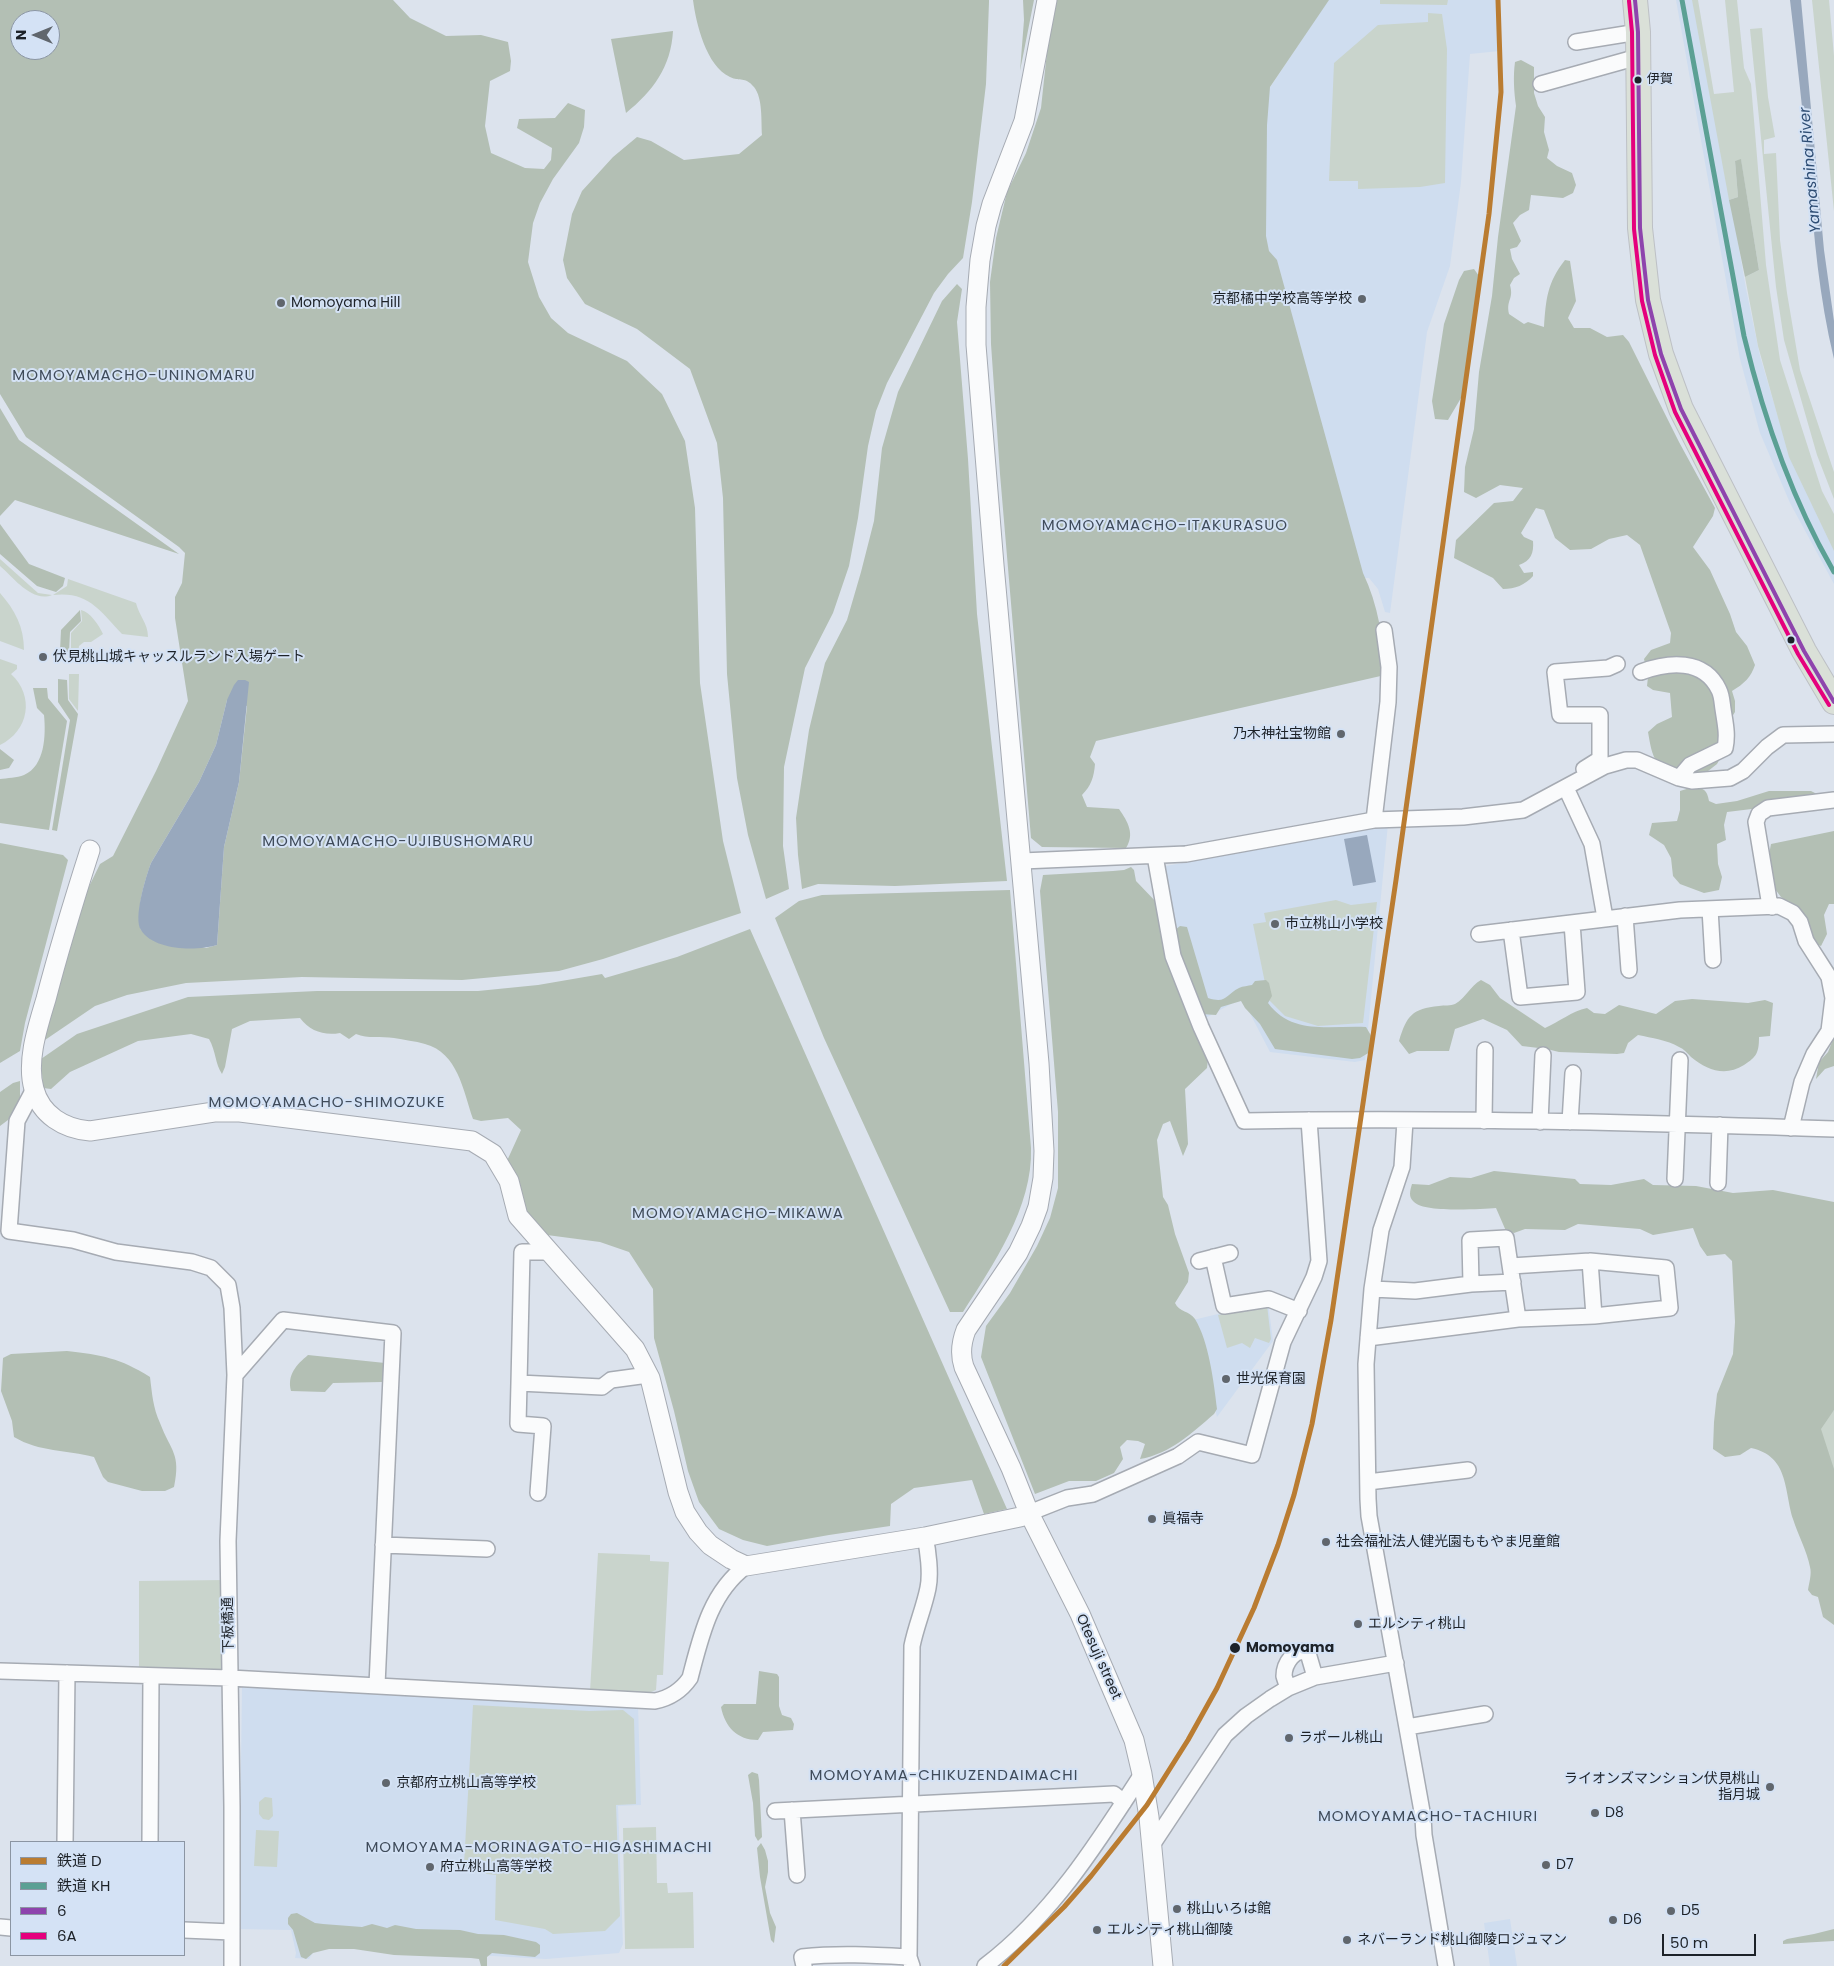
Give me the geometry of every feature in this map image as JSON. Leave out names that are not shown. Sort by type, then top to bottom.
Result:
[{"type":"main road","points":[[1635,0],[1639,58],[1642,262],[1648,300],[1661,354],[1681,409],[1804,651],[1834,702]]},
{"type":"street","points":[[1047,0],[1024,121],[992,204],[986,226],[980,260],[976,307],[976,345],[994,565],[1022,861],[1186,854],[1379,820],[1463,817],[1523,810],[1605,766],[1626,760],[1637,760],[1679,778],[1692,781],[1730,778],[1743,771],[1767,747],[1783,735],[1834,734]]},
{"type":"street","points":[[1576,42],[1638,32]]},
{"type":"street","points":[[1541,84],[1639,58]]},
{"type":"street","points":[[1379,820],[1388,702],[1388,667],[1384,630]]},
{"type":"street","points":[[1583,778],[1579,772],[1600,759],[1600,715],[1560,715],[1555,672],[1608,668],[1617,664]]},
{"type":"street","points":[[1640,672],[1659,666],[1685,665],[1701,670],[1712,678],[1720,692],[1728,736],[1725,748],[1690,765],[1679,778]]},
{"type":"street","points":[[1566,788],[1592,844],[1605,918]]},
{"type":"street","points":[[1772,907],[1769,900],[1756,822],[1760,814],[1768,808],[1834,800]]},
{"type":"street","points":[[90,850],[54,966],[37,1032],[32,1069],[34,1089],[42,1106],[54,1120],[80,1130],[100,1130],[214,1112],[240,1112],[472,1141],[494,1154],[509,1181],[518,1216],[635,1349],[648,1375],[678,1492],[685,1512],[698,1532],[710,1545],[731,1559],[746,1566]]},
{"type":"street","points":[[1155,856],[1173,956],[1201,1027],[1244,1121],[1678,1123],[1834,1129]]},
{"type":"street","name":"Otesuji street","points":[[1022,861],[1039,1063],[1044,1151],[1043,1178],[1038,1207],[1031,1226],[1018,1253],[964,1335],[962,1353],[964,1367],[1011,1468],[1029,1513],[1080,1614],[1134,1740],[1142,1774],[1152,1846],[1163,1966]]},
{"type":"street","points":[[1479,934],[1605,918],[1710,909],[1779,906],[1793,912],[1800,922],[1806,941],[1829,977],[1833,998],[1829,1031],[1814,1054],[1802,1082],[1791,1128]]},
{"type":"street","points":[[1710,909],[1713,960]]},
{"type":"street","points":[[1625,916],[1629,970]]},
{"type":"street","points":[[1511,930],[1520,997],[1577,992],[1572,923]]},
{"type":"street","points":[[1484,1122],[1485,1050]]},
{"type":"street","points":[[1540,1122],[1543,1055]]},
{"type":"street","points":[[1675,1179],[1680,1060]]},
{"type":"street","points":[[1570,1122],[1573,1073]]},
{"type":"street","points":[[5,1195],[17,1121],[34,1089]]},
{"type":"street","points":[[0,1671],[230,1678],[646,1700],[663,1699],[676,1693],[690,1678],[715,1600],[728,1581],[746,1566],[925,1537],[1020,1517],[1067,1498],[1093,1494],[1178,1456],[1198,1442],[1252,1456],[1283,1342],[1314,1277],[1318,1261],[1309,1120]]},
{"type":"street","points":[[1405,1121],[1402,1167],[1381,1230],[1372,1289],[1366,1364],[1369,1516],[1423,1816],[1424,1835],[1446,1966]]},
{"type":"street","points":[[1718,1183],[1720,1125]]},
{"type":"street","name":"下板橋通","points":[[5,1195],[9,1231],[73,1240],[116,1252],[192,1262],[210,1268],[228,1285],[232,1308],[234,1375],[228,1541],[232,1966]]},
{"type":"street","points":[[1471,1284],[1470,1240],[1506,1238],[1518,1319]]},
{"type":"street","points":[[538,1493],[543,1426],[518,1424],[522,1252],[550,1252]]},
{"type":"street","points":[[1230,1253],[1206,1259],[1224,1306],[1269,1298],[1299,1311]]},
{"type":"street","points":[[1368,1338],[1518,1319],[1594,1316],[1670,1308],[1666,1268],[1590,1261],[1511,1266]]},
{"type":"street","points":[[1590,1261],[1594,1316]]},
{"type":"street","points":[[1372,1289],[1415,1291],[1471,1284],[1513,1282]]},
{"type":"street","points":[[234,1375],[284,1320],[393,1333],[377,1685]]},
{"type":"street","points":[[519,1383],[602,1387],[610,1380],[648,1375]]},
{"type":"street","points":[[1368,1482],[1468,1470]]},
{"type":"street","points":[[804,1966],[802,1957],[842,1954],[910,1961],[912,1646],[929,1586],[928,1548],[925,1537]]},
{"type":"street","points":[[383,1545],[487,1550]]},
{"type":"street","points":[[1288,1688],[1284,1674],[1296,1652],[1308,1653],[1315,1677]]},
{"type":"street","points":[[1152,1846],[1225,1735],[1246,1716],[1288,1688],[1315,1677],[1396,1663]]},
{"type":"street","points":[[65,1841],[67,1673]]},
{"type":"street","points":[[150,1841],[151,1676]]},
{"type":"street","points":[[1407,1727],[1485,1714]]},
{"type":"street","points":[[985,1966],[1022,1935],[1056,1899],[1091,1852],[1142,1774]]},
{"type":"street","points":[[775,1811],[1114,1794],[1124,1802]]},
{"type":"street","points":[[792,1810],[797,1875]]},
{"type":"street","points":[[185,1930],[232,1932]]},
{"type":"shaded area","points":[[0,0],[393,0],[410,18],[446,36],[481,35],[508,42],[511,61],[510,71],[490,81],[485,126],[491,153],[525,168],[544,169],[551,160],[552,148],[517,128],[519,119],[555,118],[568,103],[585,110],[584,127],[579,143],[553,179],[540,203],[533,223],[528,262],[539,297],[551,318],[568,333],[627,361],[662,394],[685,441],[695,508],[700,683],[723,841],[741,913],[603,959],[559,971],[462,980],[302,977],[186,983],[127,995],[95,1006],[45,1040],[46,1021],[81,903],[100,864],[113,856],[156,771],[188,701],[175,618],[175,597],[182,583],[185,553],[26,437],[0,394]],"holes":[[[227,700],[247,706],[239,782],[224,847],[217,945],[206,948],[141,930],[140,905],[143,887],[151,863],[199,782],[216,745]]]},
{"type":"shaded area","points":[[693,0],[989,0],[986,84],[972,202],[963,258],[934,293],[887,383],[876,411],[868,446],[849,566],[833,613],[805,668],[784,767],[783,846],[789,889],[766,899],[748,835],[737,778],[727,674],[723,498],[717,443],[690,369],[637,329],[585,304],[567,278],[563,260],[572,214],[582,191],[613,157],[637,137],[651,141],[684,160],[739,154],[762,135],[761,110],[757,92],[745,80],[730,77],[715,64],[700,32]]},
{"type":"shaded area","points":[[1023,0],[1034,0],[1020,71],[1024,20]]},
{"type":"shaded area","points":[[1057,0],[1329,0],[1270,87],[1267,125],[1266,236],[1269,251],[1277,260],[1363,573],[1373,597],[1382,636],[1385,675],[1096,741],[1090,757],[1095,764],[1093,777],[1090,785],[1082,795],[1087,807],[1119,809],[1130,833],[1129,843],[1126,848],[1042,847],[1031,838],[1000,474],[991,344],[990,282],[996,238],[1007,192],[1026,153],[1041,108],[1047,52]]},
{"type":"shaded area","name":"京都橘中学校高等学校","points":[[1328,0],[1498,0],[1500,51],[1470,54],[1461,182],[1450,266],[1427,332],[1390,613],[1385,612],[1378,589],[1369,578],[1363,578],[1265,238],[1265,127],[1269,89]]},
{"type":"shaded area","points":[[1380,0],[1448,0],[1447,5],[1380,4]]},
{"type":"shaded area","points":[[1676,0],[1694,0],[1716,113],[1746,289],[1760,356],[1781,427],[1834,543],[1834,584],[1790,503],[1760,433],[1740,359]]},
{"type":"shaded area","points":[[1692,0],[1698,0],[1714,94],[1734,92],[1725,0],[1737,0],[1744,68],[1751,84],[1766,265],[1780,360],[1822,491],[1834,514],[1834,551],[1789,457],[1758,346],[1745,277],[1759,270],[1741,160],[1735,161],[1738,197],[1729,200]]},
{"type":"shaded area","points":[[1812,0],[1829,0],[1834,56],[1834,211]]},
{"type":"shaded area","points":[[1428,13],[1442,14],[1447,49],[1445,183],[1420,187],[1358,189],[1358,181],[1329,181],[1334,63],[1378,25],[1428,22]]},
{"type":"shaded area","points":[[1762,28],[1768,97],[1775,137],[1764,140],[1764,154],[1776,153],[1780,240],[1787,293],[1800,370],[1834,472],[1834,499],[1817,455],[1784,340],[1776,287],[1750,29]]},
{"type":"shaded area","points":[[673,31],[669,56],[659,77],[636,105],[626,113],[611,39]]},
{"type":"shaded area","points":[[1521,60],[1534,67],[1534,93],[1538,106],[1545,117],[1544,132],[1549,150],[1547,158],[1557,166],[1572,173],[1576,185],[1573,193],[1563,198],[1531,195],[1529,210],[1520,215],[1513,223],[1521,241],[1517,247],[1510,249],[1512,259],[1520,274],[1514,278],[1510,285],[1509,314],[1524,324],[1528,322],[1544,327],[1548,292],[1554,276],[1565,260],[1570,261],[1576,301],[1568,318],[1574,328],[1590,328],[1607,337],[1623,335],[1629,342],[1679,442],[1715,508],[1713,516],[1693,547],[1710,570],[1736,632],[1747,646],[1755,665],[1746,680],[1732,691],[1735,701],[1735,712],[1727,725],[1729,743],[1717,764],[1703,775],[1667,769],[1658,763],[1651,748],[1648,732],[1657,724],[1672,717],[1670,693],[1653,690],[1647,686],[1648,677],[1644,659],[1651,650],[1670,643],[1671,633],[1640,545],[1627,535],[1609,539],[1591,549],[1570,550],[1555,538],[1544,510],[1536,508],[1521,533],[1524,537],[1533,541],[1531,556],[1519,565],[1524,573],[1533,572],[1533,576],[1523,584],[1503,589],[1493,578],[1454,558],[1456,540],[1494,503],[1513,501],[1523,488],[1500,485],[1476,498],[1464,492],[1465,467],[1474,429],[1479,372],[1492,296],[1516,106],[1515,62]]},
{"type":"shaded area","points":[[1741,159],[1759,270],[1745,277],[1729,200],[1738,197],[1735,161]]},
{"type":"shaded area","points":[[1474,269],[1479,276],[1478,293],[1472,322],[1466,384],[1461,398],[1448,420],[1435,419],[1432,401],[1444,324],[1459,280],[1464,271]]},
{"type":"shaded area","points":[[957,284],[962,289],[957,322],[968,459],[977,614],[1007,881],[895,886],[818,884],[802,889],[796,818],[809,730],[825,663],[847,620],[861,572],[874,521],[882,448],[898,392],[942,301]]},
{"type":"shaded area","points":[[0,408],[19,440],[179,554],[15,500],[0,516]]},
{"type":"shaded area","points":[[0,524],[29,564],[65,578],[63,586],[56,592],[37,586],[0,554]]},
{"type":"shaded area","points":[[0,559],[38,593],[52,595],[45,597],[23,588],[0,566]]},
{"type":"shaded area","points":[[68,579],[136,603],[147,628],[148,637],[122,634],[93,604],[76,596],[53,595],[67,586]]},
{"type":"shaded area","points":[[0,593],[18,619],[24,642],[24,650],[0,641]]},
{"type":"shaded area","points":[[80,610],[81,621],[70,632],[69,652],[60,651],[61,630]]},
{"type":"shaded area","points":[[81,610],[88,613],[94,619],[103,634],[91,642],[84,642],[79,646],[78,655],[71,655],[71,633],[82,621]]},
{"type":"shaded area","points":[[0,659],[17,665],[17,669],[11,674],[19,683],[26,702],[23,722],[10,739],[0,745]]},
{"type":"shaded area","points":[[69,674],[79,674],[78,711],[69,699]]},
{"type":"shaded area","points":[[58,679],[67,680],[68,700],[78,714],[57,831],[52,830],[70,720],[58,702]]},
{"type":"shaded area","points":[[33,688],[47,688],[48,698],[67,721],[49,830],[0,823],[0,779],[21,776],[31,771],[36,765],[43,749],[44,715],[37,708]]},
{"type":"shaded area","points":[[0,749],[14,760],[9,768],[0,770]]},
{"type":"shaded area","points":[[1693,787],[1704,790],[1709,801],[1716,804],[1737,801],[1769,791],[1811,791],[1817,794],[1813,798],[1775,799],[1760,808],[1727,812],[1724,825],[1726,840],[1717,844],[1718,864],[1722,877],[1719,890],[1704,893],[1680,884],[1673,876],[1671,858],[1664,845],[1649,835],[1652,823],[1677,821],[1680,810],[1680,791]]},
{"type":"shaded area","name":"市立桃山小学校","points":[[1388,824],[1365,1060],[1355,1062],[1270,1052],[1242,998],[1202,1020],[1188,988],[1161,867]]},
{"type":"shaded area","points":[[1834,831],[1834,904],[1829,904],[1824,915],[1827,934],[1821,946],[1813,943],[1797,908],[1781,897],[1772,885],[1768,860],[1771,844]]},
{"type":"shaded area","points":[[0,843],[63,855],[68,860],[25,1023],[20,1051],[0,1063]]},
{"type":"shaded area","points":[[1131,867],[1134,870],[1136,881],[1159,905],[1166,960],[1208,1059],[1207,1068],[1185,1089],[1188,1144],[1183,1156],[1170,1121],[1163,1124],[1157,1140],[1163,1197],[1168,1205],[1175,1234],[1189,1273],[1188,1282],[1175,1303],[1179,1308],[1193,1316],[1200,1328],[1210,1363],[1217,1409],[1214,1414],[1189,1435],[1161,1453],[1140,1459],[1145,1444],[1127,1440],[1120,1447],[1123,1459],[1114,1473],[1096,1481],[1069,1481],[1035,1494],[981,1357],[986,1326],[1010,1293],[1037,1246],[1050,1218],[1058,1188],[1058,1112],[1040,891],[1043,875],[1124,870]]},
{"type":"shaded area","points":[[1010,890],[1031,1148],[1030,1170],[1025,1192],[1009,1235],[987,1275],[963,1312],[950,1312],[824,1038],[775,918],[799,901],[822,895]]},
{"type":"shaded area","points":[[1336,900],[1351,905],[1377,902],[1363,1023],[1318,1026],[1285,1016],[1264,995],[1265,983],[1253,924],[1266,922],[1264,913]]},
{"type":"shaded area","points":[[1180,926],[1187,927],[1208,998],[1219,1000],[1239,988],[1252,985],[1255,981],[1266,980],[1269,983],[1272,996],[1268,1003],[1278,1013],[1301,1025],[1313,1027],[1366,1027],[1373,1039],[1370,1052],[1360,1058],[1352,1059],[1275,1049],[1260,1024],[1241,1001],[1221,1007],[1216,1015],[1201,1014],[1185,982],[1175,930]]},
{"type":"shaded area","points":[[750,929],[1007,1509],[984,1514],[972,1480],[914,1488],[891,1504],[890,1526],[767,1546],[743,1540],[719,1529],[699,1502],[688,1471],[654,1338],[653,1289],[629,1252],[600,1242],[547,1235],[529,1216],[506,1163],[521,1130],[508,1118],[481,1121],[473,1119],[458,1074],[445,1055],[436,1049],[421,1043],[389,1037],[356,1034],[349,1039],[340,1033],[328,1034],[313,1029],[300,1018],[250,1021],[232,1029],[222,1074],[209,1039],[191,1034],[138,1041],[70,1072],[51,1089],[43,1088],[41,1059],[77,1034],[188,997],[317,991],[478,991],[538,985],[602,974],[605,978],[677,957]]},
{"type":"shaded area","points":[[1481,980],[1490,985],[1500,998],[1545,1028],[1587,1008],[1594,1013],[1605,1014],[1619,1005],[1656,1014],[1675,1001],[1692,999],[1748,1003],[1765,1000],[1773,1003],[1770,1036],[1759,1037],[1754,1057],[1737,1069],[1730,1071],[1710,1068],[1674,1045],[1638,1035],[1628,1043],[1624,1053],[1617,1054],[1559,1052],[1522,1046],[1507,1030],[1483,1019],[1455,1029],[1449,1051],[1417,1051],[1409,1054],[1399,1041],[1408,1019],[1422,1009],[1455,1004]]},
{"type":"shaded area","points":[[1834,1037],[1834,1066],[1825,1069],[1816,1079],[1819,1062],[1828,1052]]},
{"type":"shaded area","points":[[20,1081],[20,1102],[8,1120],[0,1126],[0,1092],[13,1083]]},
{"type":"shaded area","points":[[1494,1171],[1575,1179],[1580,1184],[1611,1185],[1644,1179],[1653,1185],[1696,1186],[1733,1193],[1773,1190],[1834,1202],[1834,1410],[1821,1429],[1834,1469],[1834,1625],[1823,1617],[1818,1597],[1812,1595],[1808,1590],[1811,1573],[1809,1561],[1793,1519],[1786,1486],[1779,1466],[1763,1452],[1751,1448],[1740,1455],[1725,1457],[1713,1449],[1717,1394],[1733,1354],[1735,1322],[1732,1261],[1725,1254],[1707,1256],[1700,1246],[1693,1228],[1653,1235],[1640,1229],[1578,1224],[1565,1230],[1525,1229],[1514,1233],[1506,1231],[1496,1208],[1453,1210],[1429,1208],[1414,1202],[1410,1196],[1412,1184],[1429,1185],[1450,1177],[1471,1178]]},
{"type":"shaded area","name":"世光保育園","points":[[1268,1302],[1273,1341],[1217,1417],[1193,1320]]},
{"type":"shaded area","points":[[1264,1304],[1267,1305],[1271,1339],[1269,1343],[1255,1338],[1250,1348],[1242,1343],[1227,1348],[1218,1315]]},
{"type":"shaded area","points":[[67,1351],[91,1354],[120,1361],[150,1377],[156,1412],[176,1459],[174,1487],[165,1491],[142,1491],[108,1482],[103,1477],[94,1457],[43,1448],[14,1437],[12,1421],[1,1391],[3,1358],[11,1354]]},
{"type":"shaded area","points":[[308,1355],[385,1363],[382,1382],[333,1383],[325,1392],[291,1391],[291,1375]]},
{"type":"shaded area","points":[[1834,1410],[1834,1476],[1815,1429]]},
{"type":"shaded area","points":[[598,1553],[650,1555],[650,1561],[669,1562],[663,1675],[657,1675],[656,1690],[646,1694],[590,1692]]},
{"type":"shaded area","points":[[225,1580],[225,1671],[139,1671],[139,1581]]},
{"type":"shaded area","points":[[759,1671],[777,1674],[779,1677],[779,1706],[782,1715],[791,1718],[794,1724],[793,1730],[763,1732],[758,1740],[744,1738],[733,1731],[726,1721],[721,1707],[724,1704],[756,1704]]},
{"type":"shaded area","name":"府立桃山高等学校","points":[[242,1685],[638,1705],[641,1805],[618,1806],[623,1944],[619,1953],[546,1959],[317,1946],[309,1959],[295,1958],[296,1953],[291,1930],[239,1929]]},
{"type":"shaded area","points":[[473,1705],[589,1711],[623,1710],[634,1719],[636,1804],[616,1805],[620,1916],[605,1931],[553,1934],[545,1929],[495,1920],[496,1875],[470,1872],[464,1864]]},
{"type":"shaded area","points":[[752,1772],[758,1774],[759,1780],[762,1837],[758,1841],[755,1836],[753,1803],[748,1775]]},
{"type":"shaded area","points":[[265,1797],[272,1798],[273,1816],[269,1820],[263,1819],[259,1814],[259,1802]]},
{"type":"shaded area","points":[[656,1827],[657,1883],[667,1883],[668,1893],[693,1892],[694,1948],[625,1949],[623,1828]]},
{"type":"shaded area","points":[[256,1830],[279,1831],[277,1867],[254,1866]]},
{"type":"shaded area","points":[[761,1843],[768,1861],[765,1887],[770,1913],[776,1927],[774,1943],[771,1940],[760,1877],[757,1848]]},
{"type":"shaded area","points":[[297,1913],[315,1923],[323,1924],[362,1927],[372,1924],[387,1928],[395,1925],[416,1929],[460,1930],[478,1934],[504,1935],[536,1942],[540,1945],[540,1953],[535,1957],[492,1953],[487,1957],[487,1966],[481,1966],[479,1959],[394,1955],[354,1949],[329,1949],[313,1953],[306,1959],[301,1957],[293,1930],[288,1924],[288,1918],[291,1914]]},
{"type":"shaded area","points":[[1510,1919],[1517,1966],[1490,1966],[1484,1923]]},
{"type":"shaded area","points":[[1834,1929],[1834,1941],[1783,1944],[1783,1941],[1787,1939]]},
{"type":"water","name":"Yamashina River","points":[[1790,0],[1801,0],[1824,250],[1834,321],[1834,359],[1824,313],[1818,267]]},
{"type":"water","points":[[238,680],[249,682],[239,782],[224,847],[217,945],[199,948],[165,946],[147,937],[141,930],[138,916],[144,887],[151,863],[199,782],[216,745],[227,700]]},
{"type":"water","points":[[1367,835],[1376,882],[1353,886],[1344,839]]},
{"type":"rail line","name":"D","points":[[1004,1966],[1064,1907],[1091,1876],[1147,1805],[1188,1740],[1217,1688],[1254,1608],[1278,1545],[1294,1495],[1312,1424],[1331,1320],[1396,880],[1489,214],[1501,92],[1498,0]]},
{"type":"rail line","name":"KH","points":[[1682,0],[1744,336],[1752,367],[1780,457],[1805,516],[1834,572]]},
{"type":"transit line","name":"6","points":[[1635,0],[1638,32],[1640,228],[1648,300],[1661,354],[1681,409],[1804,651],[1834,702]]},
{"type":"transit line","name":"6A","points":[[1629,1],[1632,32],[1634,229],[1642,301],[1655,355],[1675,412],[1798,654],[1829,705]]},
{"type":"place","name":"伊賀","points":[[1638,80]]},
{"type":"place","name":"京都橘中学校高等学校","points":[[1362,299]]},
{"type":"place","name":"Momoyama Hill","points":[[281,303]]},
{"type":"place","name":"伏見桃山城キャッスルランド入場ゲート","points":[[43,657]]},
{"type":"place","name":"乃木神社宝物館","points":[[1341,734]]},
{"type":"place","name":"市立桃山小学校","points":[[1275,924]]},
{"type":"place","name":"世光保育園","points":[[1226,1379]]},
{"type":"place","name":"眞福寺","points":[[1152,1519]]},
{"type":"place","name":"社会福祉法人健光園ももやま児童館","points":[[1326,1542]]},
{"type":"place","name":"エルシティ桃山","points":[[1358,1624]]},
{"type":"place","name":"Momoyama","points":[[1235,1648]]},
{"type":"place","name":"ラポール桃山","points":[[1289,1738]]},
{"type":"place","name":"京都府立桃山高等学校","points":[[386,1783]]},
{"type":"place","name":"ライオンズマンション伏見桃山 指月城","points":[[1770,1787]]},
{"type":"place","name":"D8","points":[[1595,1813]]},
{"type":"place","name":"D7","points":[[1546,1865]]},
{"type":"place","name":"府立桃山高等学校","points":[[430,1867]]},
{"type":"place","name":"桃山いろは館","points":[[1177,1909]]},
{"type":"place","name":"D5","points":[[1671,1911]]},
{"type":"place","name":"D6","points":[[1613,1920]]},
{"type":"place","name":"エルシティ桃山御陵","points":[[1097,1930]]},
{"type":"place","name":"ネバーランド桃山御陵ロジュマン","points":[[1347,1940]]},
{"type":"district","name":"MOMOYAMACHO-UNINOMARU","points":[[134,376]]},
{"type":"district","name":"MOMOYAMACHO-ITAKURASUO","points":[[1165,526]]},
{"type":"district","name":"MOMOYAMACHO-UJIBUSHOMARU","points":[[398,842]]},
{"type":"district","name":"MOMOYAMACHO-SHIMOZUKE","points":[[327,1103]]},
{"type":"district","name":"MOMOYAMACHO-MIKAWA","points":[[738,1214]]},
{"type":"district","name":"MOMOYAMA-CHIKUZENDAIMACHI","points":[[944,1776]]},
{"type":"district","name":"MOMOYAMACHO-TACHIURI","points":[[1428,1817]]},
{"type":"district","name":"MOMOYAMA-MORINAGATO-HIGASHIMACHI","points":[[539,1848]]}]
